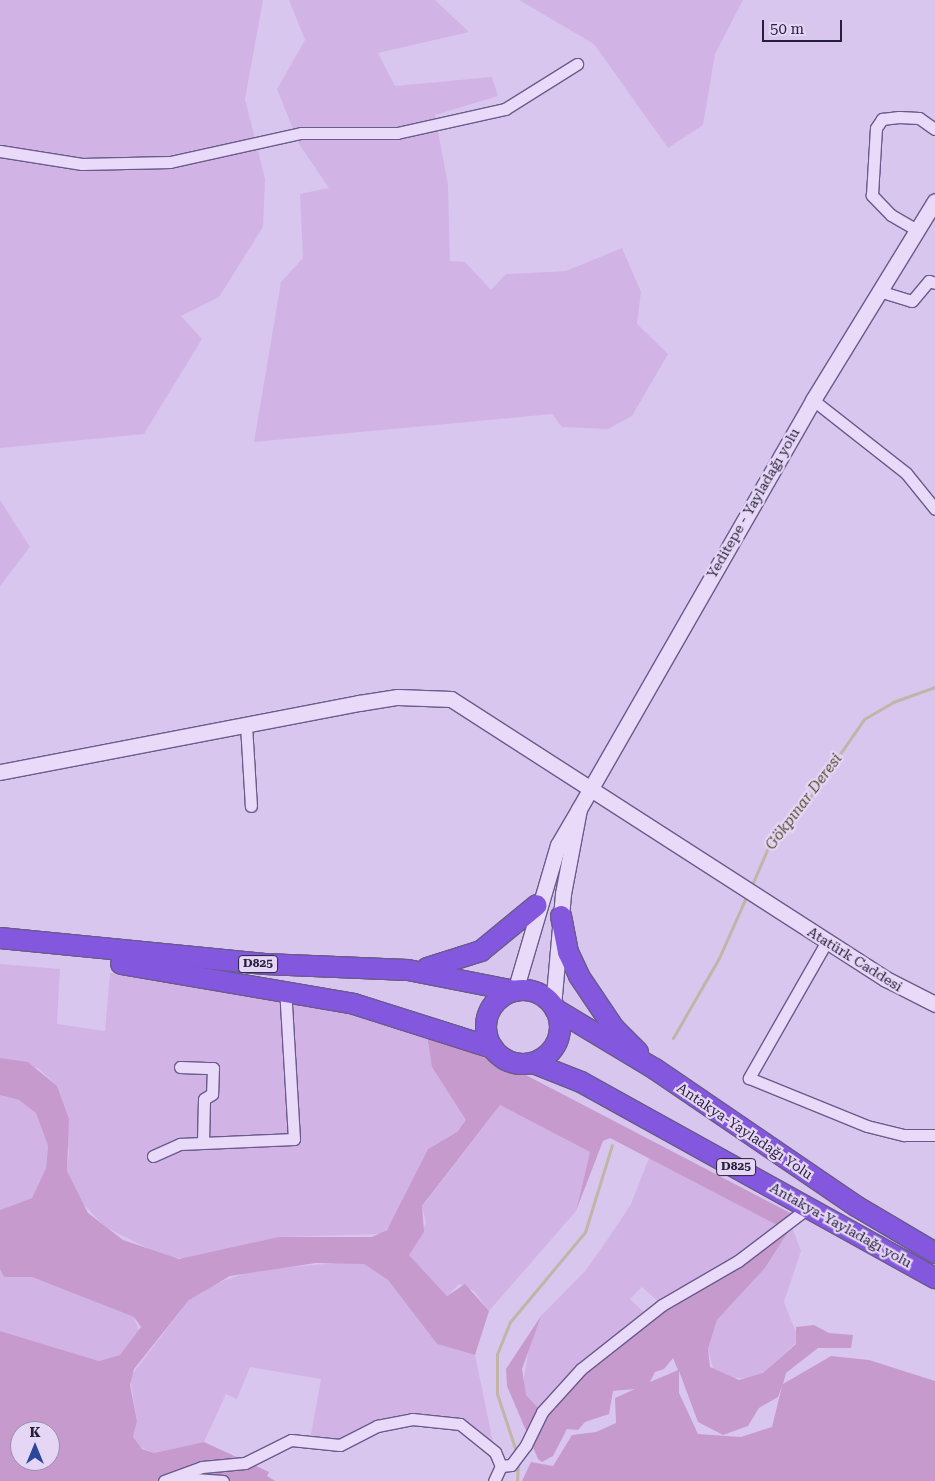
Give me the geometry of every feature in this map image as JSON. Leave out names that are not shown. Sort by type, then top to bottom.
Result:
[{"type":"highway","points":[[408,970],[443,966],[481,951],[537,905]]},
{"type":"highway","points":[[562,916],[568,952],[579,976],[614,1028],[655,1069]]},
{"type":"highway","name":"D825","points":[[0,938],[209,960],[408,970],[515,991]]},
{"type":"highway","name":"D825","points":[[0,952],[162,968],[285,989],[399,1015],[493,1048]]},
{"type":"highway","points":[[515,991],[540,995],[554,1008],[557,1041],[533,1062],[510,1062],[493,1048],[486,1031],[489,1012],[501,997],[515,991]]},
{"type":"highway","name":"Antakya-Yayladağı Yolu","points":[[554,1008],[655,1069],[856,1206],[935,1253]]},
{"type":"highway","name":"Antakya-Yayladağı yolu","points":[[533,1062],[581,1082],[935,1278]]},
{"type":"main road","name":"Yeditepe - Yayladağı yolu","points":[[515,991],[537,905],[558,845],[594,787],[672,641],[813,400],[878,291],[935,201]]},
{"type":"main road","name":"Atatürk Caddesi","points":[[0,772],[398,697],[451,699],[594,787],[722,875],[777,910],[935,1004]]},
{"type":"main road","name":"Yeditepe - Yayladağı yolu","points":[[554,1008],[562,916],[579,809]]},
{"type":"street","points":[[0,151],[82,164],[170,162],[300,133],[397,133],[505,109],[577,64]]},
{"type":"street","points":[[917,230],[891,215],[872,195],[876,128],[882,118],[899,117],[919,118],[935,129]]},
{"type":"street","points":[[878,291],[912,301],[929,282],[935,283]]},
{"type":"street","points":[[813,400],[906,473],[935,509]]},
{"type":"street","points":[[246,725],[251,806]]},
{"type":"street","points":[[827,941],[749,1078],[867,1126],[904,1135],[935,1135]]},
{"type":"street","points":[[153,1156],[171,1146],[203,1142],[294,1139],[285,989]]},
{"type":"street","points":[[180,1067],[213,1068],[212,1094],[204,1100],[203,1142]]},
{"type":"street","points":[[494,1481],[526,1445],[542,1412],[581,1370],[662,1305],[738,1261],[809,1207]]},
{"type":"street","points":[[165,1481],[202,1467],[245,1463],[290,1440],[340,1445],[377,1426],[412,1419],[460,1424],[495,1452],[506,1466]]},
{"type":"street","points":[[165,1481],[223,1481]]},
{"type":"shaded area","points":[[0,0],[263,0],[245,99],[265,179],[263,227],[219,297],[181,316],[202,339],[144,434],[0,448]]},
{"type":"shaded area","points":[[289,0],[435,0],[469,32],[378,53],[395,86],[492,77],[498,96],[435,115],[448,185],[450,261],[465,262],[491,290],[506,274],[566,271],[622,248],[641,292],[637,324],[668,354],[632,416],[608,429],[562,427],[552,414],[254,442],[281,282],[303,258],[300,194],[329,188],[299,144],[277,89],[305,40]]},
{"type":"shaded area","points":[[519,0],[743,0],[715,54],[703,125],[668,148],[594,44]]},
{"type":"shaded area","points":[[0,500],[30,547],[0,586]]},
{"type":"shaded area","points":[[0,964],[60,969],[57,1024],[105,1031],[110,973],[354,1013],[427,1034],[467,1120],[457,1132],[428,1149],[392,1223],[382,1234],[279,1237],[194,1258],[167,1258],[105,1227],[76,1196],[67,1171],[69,1152],[57,1086],[38,1068],[0,1058]]},
{"type":"shaded area","points":[[427,1034],[522,1073],[798,1217],[765,1268],[717,1320],[708,1349],[710,1367],[739,1380],[763,1373],[796,1344],[796,1327],[814,1325],[829,1333],[853,1335],[851,1348],[818,1348],[786,1373],[783,1384],[831,1356],[869,1360],[935,1381],[935,1481],[522,1481],[531,1462],[553,1466],[572,1435],[596,1432],[616,1423],[615,1398],[635,1389],[613,1391],[609,1414],[585,1422],[578,1430],[567,1429],[553,1456],[542,1462],[538,1459],[507,1386],[506,1369],[541,1316],[522,1369],[526,1395],[542,1412],[562,1389],[678,1299],[779,1226],[610,1138],[603,1141],[576,1211],[590,1152],[500,1105],[422,1206],[424,1232],[409,1255],[447,1296],[465,1284],[489,1311],[475,1355],[437,1344],[388,1280],[364,1264],[316,1263],[230,1276],[189,1300],[134,1369],[130,1385],[137,1421],[133,1437],[142,1449],[154,1453],[204,1442],[269,1472],[267,1476],[275,1481],[0,1481],[0,1331],[99,1361],[120,1355],[141,1327],[134,1317],[32,1277],[4,1277],[0,1269],[0,1210],[32,1198],[46,1168],[48,1146],[36,1113],[19,1100],[0,1095],[0,1058],[28,1062],[57,1086],[69,1119],[67,1171],[88,1213],[123,1240],[179,1259],[279,1237],[372,1237],[387,1230],[428,1149],[457,1132],[466,1120],[432,1067]],"holes":[[[673,1358],[678,1370],[650,1382],[655,1372],[664,1369]],[[679,1371],[698,1422],[723,1435],[748,1426],[759,1408],[778,1397],[782,1386],[772,1427],[741,1437],[698,1434],[679,1393]]]},
{"type":"shaded area","points":[[0,1095],[19,1100],[36,1113],[48,1146],[46,1168],[32,1198],[0,1210]]},
{"type":"shaded area","points":[[500,1105],[590,1152],[576,1211],[489,1311],[474,1291],[459,1284],[447,1296],[409,1255],[426,1223],[422,1207]]},
{"type":"shaded area","points":[[649,1158],[780,1226],[662,1305],[642,1287],[630,1299],[649,1317],[542,1412],[526,1395],[523,1383],[531,1335],[541,1316],[586,1270],[614,1230],[631,1204]]},
{"type":"shaded area","points":[[792,1227],[801,1251],[784,1302],[799,1340],[763,1373],[751,1378],[728,1378],[714,1372],[708,1349],[717,1320],[765,1268]]},
{"type":"shaded area","points":[[348,1262],[364,1264],[388,1280],[437,1344],[475,1355],[495,1452],[469,1430],[412,1419],[353,1440],[310,1440],[321,1379],[250,1367],[237,1399],[226,1394],[204,1442],[154,1453],[138,1446],[133,1437],[137,1421],[130,1377],[189,1300],[206,1287],[254,1270]]},
{"type":"shaded area","points":[[0,1269],[4,1277],[32,1277],[134,1317],[139,1331],[120,1355],[99,1361],[0,1331]]},
{"type":"waterway","name":"Gökpınar Deresi","points":[[751,887],[770,843],[799,813],[864,719],[893,702],[935,687]]},
{"type":"waterway","name":"Gökpınar Deresi","points":[[673,1038],[719,958],[747,895]]},
{"type":"waterway","name":"Gökpınar Deresi","points":[[516,1451],[497,1394],[497,1354],[510,1322],[585,1232],[612,1145]]},
{"type":"waterway","name":"Gökpınar Deresi","points":[[517,1481],[518,1462]]}]
